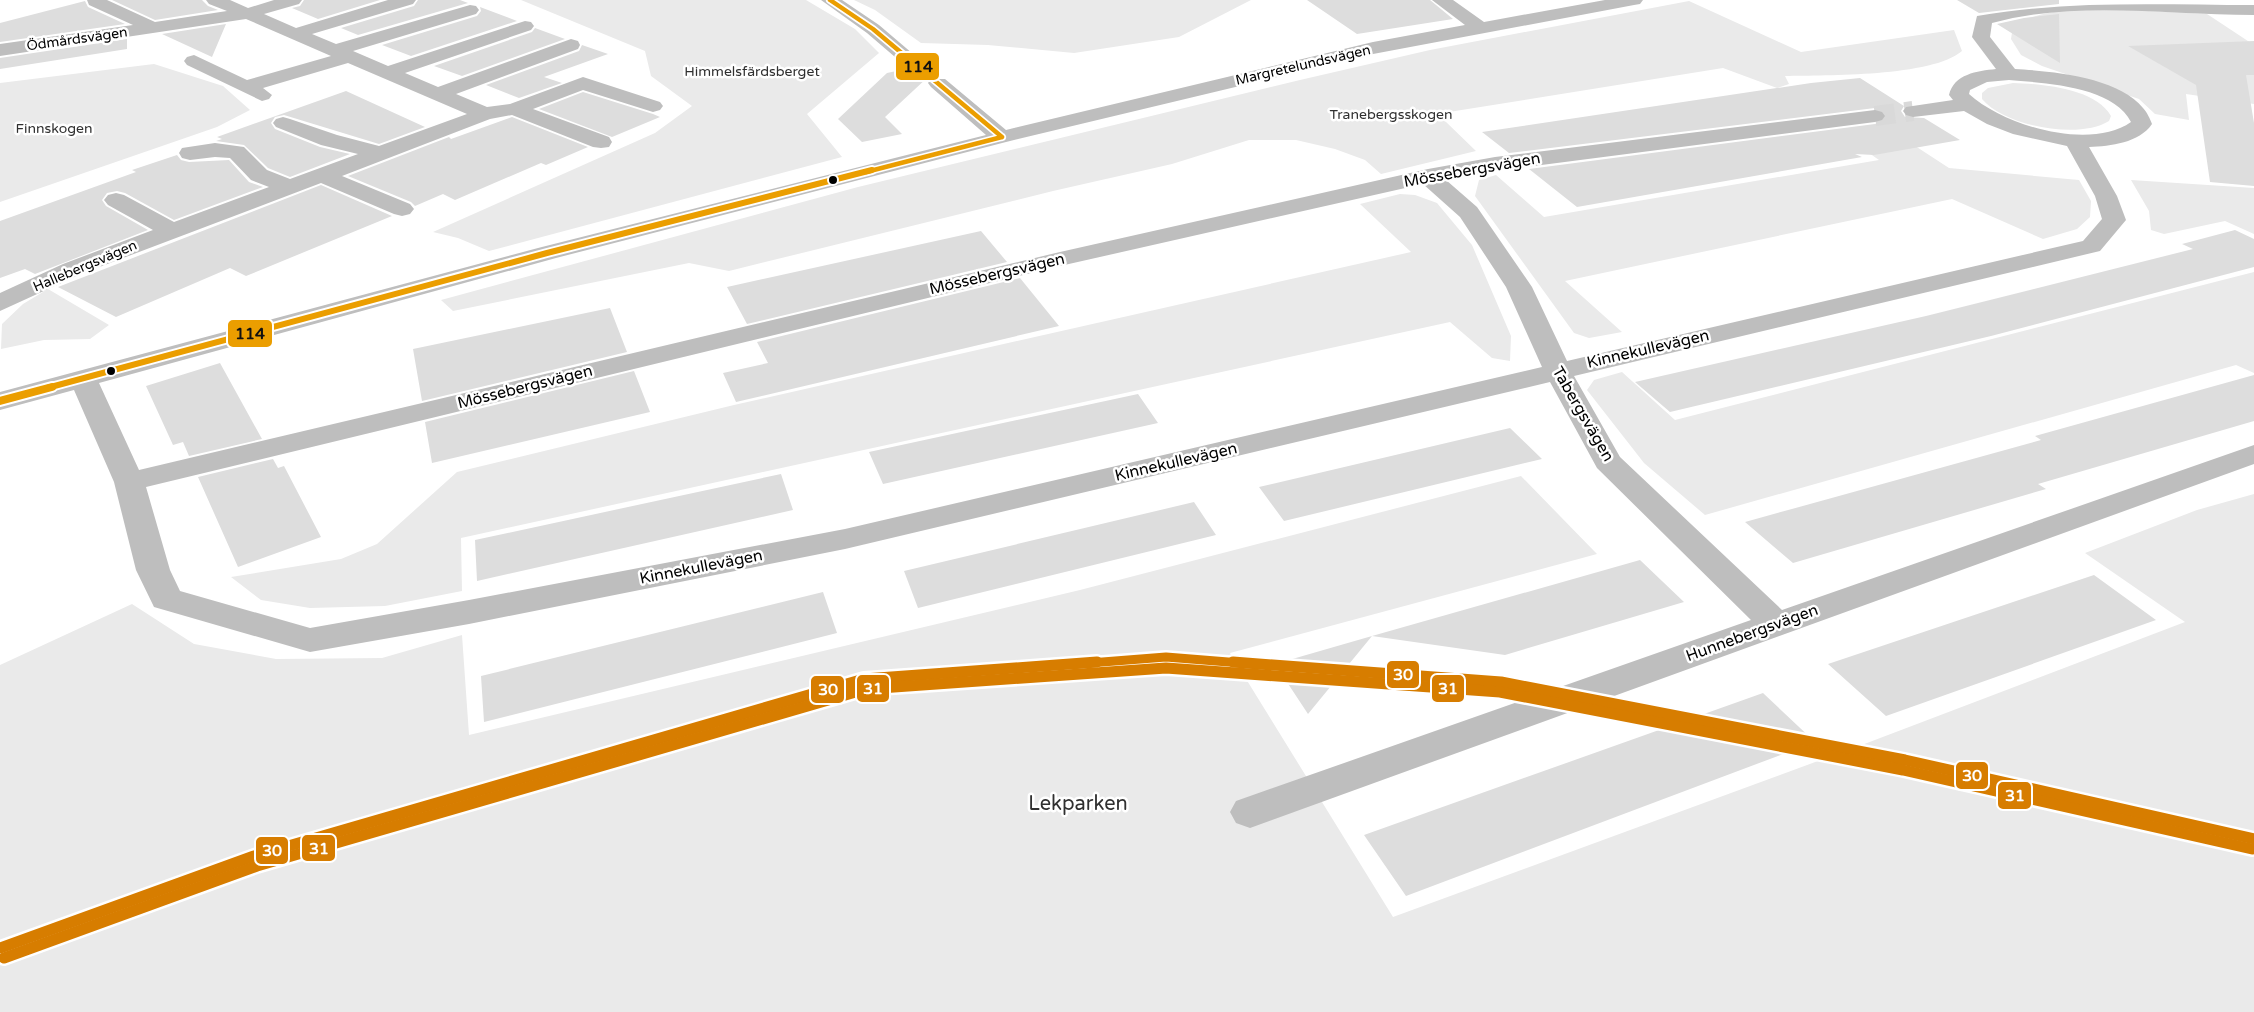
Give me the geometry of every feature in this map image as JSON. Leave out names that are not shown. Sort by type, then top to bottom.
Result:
[{"type":"street","points":[[215,0],[485,114]]},
{"type":"street","name":"Ödmårdsvägen","points":[[0,50],[246,14],[293,0]]},
{"type":"street","points":[[294,34],[407,0]]},
{"type":"street","points":[[830,0],[866,23],[1002,137]]},
{"type":"street","points":[[1441,0],[1481,28]]},
{"type":"street","name":"Margretelundsvägen","points":[[0,401],[547,253],[1002,137],[1373,48],[1634,0]]},
{"type":"street","name":"Ödmårdsvägen","points":[[95,1],[154,28]]},
{"type":"street","points":[[2008,74],[1981,37],[1983,20],[1998,12],[2050,3],[2199,10],[2254,10]]},
{"type":"street","points":[[245,87],[470,10]]},
{"type":"street","points":[[386,73],[525,26]]},
{"type":"street","points":[[438,94],[572,45]]},
{"type":"street","points":[[194,61],[273,101]]},
{"type":"street","points":[[2008,74],[2062,80],[2088,86],[2130,104],[2140,115],[2142,124],[2136,132],[2121,137],[2074,139],[2030,132],[1998,123],[1966,105],[1959,95],[1961,87],[1971,80],[2008,74]]},
{"type":"street","name":"Hallebergsvägen","points":[[0,303],[72,269],[172,231],[485,114],[514,110],[583,83],[653,106]]},
{"type":"street","points":[[1913,111],[1966,105]]},
{"type":"street","name":"Hallebergsvägen","points":[[514,110],[602,142]]},
{"type":"street","name":"Mössebergsvägen","points":[[129,482],[1060,259],[1428,176],[1507,163],[1875,116]]},
{"type":"street","points":[[283,123],[329,141],[380,153]]},
{"type":"street","name":"Kinnekullevägen","points":[[83,379],[129,482],[153,570],[166,599],[310,640],[469,612],[845,539],[2091,246],[2114,220],[2106,196],[2074,139]]},
{"type":"street","points":[[190,153],[215,150],[236,152],[259,175],[289,187]]},
{"type":"street","points":[[321,175],[402,209]]},
{"type":"street","name":"Tabergsvägen","points":[[1428,176],[1469,212],[1513,277],[1557,370],[1608,462],[1776,624]]},
{"type":"street","name":"Hallebergsvägen","points":[[116,200],[172,231]]},
{"type":"street","name":"Hunnebergsvägen","points":[[1250,812],[2254,454]]},
{"type":"green space","name":"Himmelsfärdsberget","points":[[521,0],[806,0],[855,29],[879,53],[807,114],[842,157],[489,251],[458,238],[433,232],[655,133],[692,106],[651,76],[645,51]]},
{"type":"green space","points":[[854,0],[1251,0],[1179,37],[1074,53],[988,45],[921,43],[875,10]]},
{"type":"green space","name":"Tranebergsskogen","points":[[1689,1],[1801,52],[1954,30],[1962,51],[1927,66],[1904,70],[1851,75],[1785,76],[1789,84],[1777,88],[1723,68],[1449,112],[1445,121],[1476,151],[1381,174],[1365,160],[1335,149],[1296,140],[1249,140],[1172,164],[729,271],[689,263],[453,311],[441,300],[858,187],[1300,80],[1430,50]]},
{"type":"green space","points":[[2108,9],[2207,14],[2254,45],[2254,104],[2186,94],[2189,120],[2155,114],[2139,99],[2042,66],[2021,55],[2011,39],[2013,26],[2036,16],[2059,11]]},
{"type":"green space","name":"Finnskogen","points":[[154,64],[223,86],[250,110],[217,127],[0,202],[0,83]]},
{"type":"green space","points":[[2013,83],[2066,89],[2093,99],[2111,116],[2109,121],[2096,127],[2061,130],[2024,123],[1993,108],[1982,99],[1982,93],[1988,88]]},
{"type":"green space","points":[[1886,127],[1949,168],[2079,180],[2091,201],[2090,217],[2077,229],[2043,239],[1952,199],[1565,281],[1622,332],[1589,338],[1574,333],[1475,196],[1479,180],[1496,175],[1544,217],[1879,160],[1839,132]]},
{"type":"green space","points":[[2131,180],[2254,188],[2254,234],[2225,221],[2164,234],[2151,230],[2149,211]]},
{"type":"green space","points":[[1400,194],[1415,195],[1437,203],[1472,245],[1511,336],[1510,361],[1492,358],[1450,322],[461,538],[462,591],[385,606],[310,608],[261,600],[231,577],[341,559],[377,544],[457,472],[734,405],[1411,252],[1360,204]]},
{"type":"green space","points":[[2254,272],[2254,373],[2236,365],[1705,515],[1644,463],[1587,390],[1594,380],[1622,372],[1675,420]]},
{"type":"green space","points":[[48,289],[109,325],[90,339],[44,340],[1,349],[2,324],[23,304]]},
{"type":"green space","name":"Lekparken","points":[[1521,476],[1597,554],[1230,653],[1393,917],[1867,743],[2185,622],[2085,553],[2197,510],[2254,494],[2254,1012],[0,1012],[0,665],[132,604],[194,644],[276,659],[382,658],[462,635],[469,735],[1080,590]]},
{"type":"building","points":[[112,0],[202,0],[208,6],[218,10],[155,20]]},
{"type":"building","points":[[304,0],[380,0],[318,19],[292,8],[300,6]]},
{"type":"building","points":[[418,0],[460,0],[468,3],[358,35],[341,28],[414,6]]},
{"type":"building","points":[[1307,0],[1430,0],[1453,19],[1357,34]]},
{"type":"building","points":[[1957,0],[2059,0],[2059,4],[1979,13]]},
{"type":"building","points":[[85,1],[88,7],[125,24],[0,42],[0,23]]},
{"type":"building","points":[[480,7],[517,21],[411,56],[382,45],[477,16],[481,11]]},
{"type":"building","points":[[2059,14],[2060,63],[1997,24],[2024,18]]},
{"type":"building","points":[[226,24],[212,57],[162,34]]},
{"type":"building","points":[[535,28],[565,39],[462,76],[434,66],[532,32]]},
{"type":"building","points":[[127,39],[127,49],[0,69],[0,58]]},
{"type":"building","points":[[2254,41],[2254,75],[2246,75],[2254,123],[2254,186],[2210,182],[2196,85],[2128,46]]},
{"type":"building","points":[[582,45],[608,54],[544,77],[562,83],[519,98],[486,85],[579,51]]},
{"type":"building","points":[[906,69],[916,77],[928,77],[885,117],[902,134],[862,142],[838,119],[887,73]]},
{"type":"building","points":[[1860,78],[1904,106],[1901,111],[1905,117],[1924,118],[1960,140],[1874,155],[1855,154],[1862,157],[1577,207],[1529,169],[1875,124],[1884,121],[1887,116],[1883,110],[1875,108],[1509,153],[1482,132],[1811,83]]},
{"type":"building","points":[[346,91],[425,127],[379,144],[284,115],[275,117],[271,123],[275,129],[320,147],[350,154],[290,177],[268,168],[244,145],[216,141],[222,139],[217,137]]},
{"type":"building","points":[[583,92],[660,117],[612,137],[539,109]]},
{"type":"building","points":[[512,117],[588,147],[546,165],[541,163],[455,200],[443,194],[415,206],[411,202],[348,176],[449,137],[451,139]]},
{"type":"building","points":[[177,155],[181,160],[189,162],[229,160],[249,182],[263,187],[174,220],[125,193],[117,191],[107,193],[102,200],[106,206],[148,230],[35,274],[25,269],[0,278],[0,221]]},
{"type":"building","points":[[321,185],[392,216],[246,276],[230,268],[116,317],[58,287]]},
{"type":"building","points":[[2235,230],[2254,239],[2254,267],[1991,336],[1670,412],[1635,382],[1926,316],[2193,249],[2182,244]]},
{"type":"building","points":[[981,231],[1007,262],[747,324],[727,287]]},
{"type":"building","points":[[1020,278],[1059,326],[736,402],[723,373],[768,363],[757,342]]},
{"type":"building","points":[[610,308],[627,352],[422,401],[413,349]]},
{"type":"building","points":[[220,363],[262,439],[189,456],[183,442],[173,445],[146,386]]},
{"type":"building","points":[[634,371],[650,412],[432,463],[425,422]]},
{"type":"building","points":[[2254,375],[2254,421],[2038,484],[2046,489],[1793,563],[1745,522],[2041,440],[2035,436]]},
{"type":"building","points":[[1138,394],[1158,423],[883,484],[869,452]]},
{"type":"building","points":[[1510,428],[1542,459],[1284,521],[1259,487]]},
{"type":"building","points":[[273,459],[278,468],[284,466],[321,537],[238,567],[198,477]]},
{"type":"building","points":[[781,474],[793,510],[477,581],[475,540]]},
{"type":"building","points":[[1194,502],[1216,535],[918,608],[904,571]]},
{"type":"building","points":[[1640,560],[1684,602],[1505,655],[1372,636]]},
{"type":"building","points":[[2094,575],[2156,620],[1886,716],[1828,664]]},
{"type":"building","points":[[823,592],[837,633],[484,722],[481,676]]},
{"type":"building","points":[[1372,636],[1308,714],[1275,664]]},
{"type":"building","points":[[1763,693],[1815,742],[1406,896],[1364,835]]},
{"type":"tunnel","points":[[1875,116],[1913,111]]},
{"type":"transit line","name":"114","points":[[830,0],[873,29],[1002,137]]},
{"type":"transit line","name":"114","points":[[0,401],[547,253],[1002,137]]},
{"type":"transit line","name":"30","points":[[0,948],[254,856],[864,679],[1166,657],[1501,682],[1905,760],[2254,839]]},
{"type":"transit line","name":"31","points":[[4,958],[257,866],[866,689],[1166,668],[1500,692],[1903,770],[2252,849]]}]
